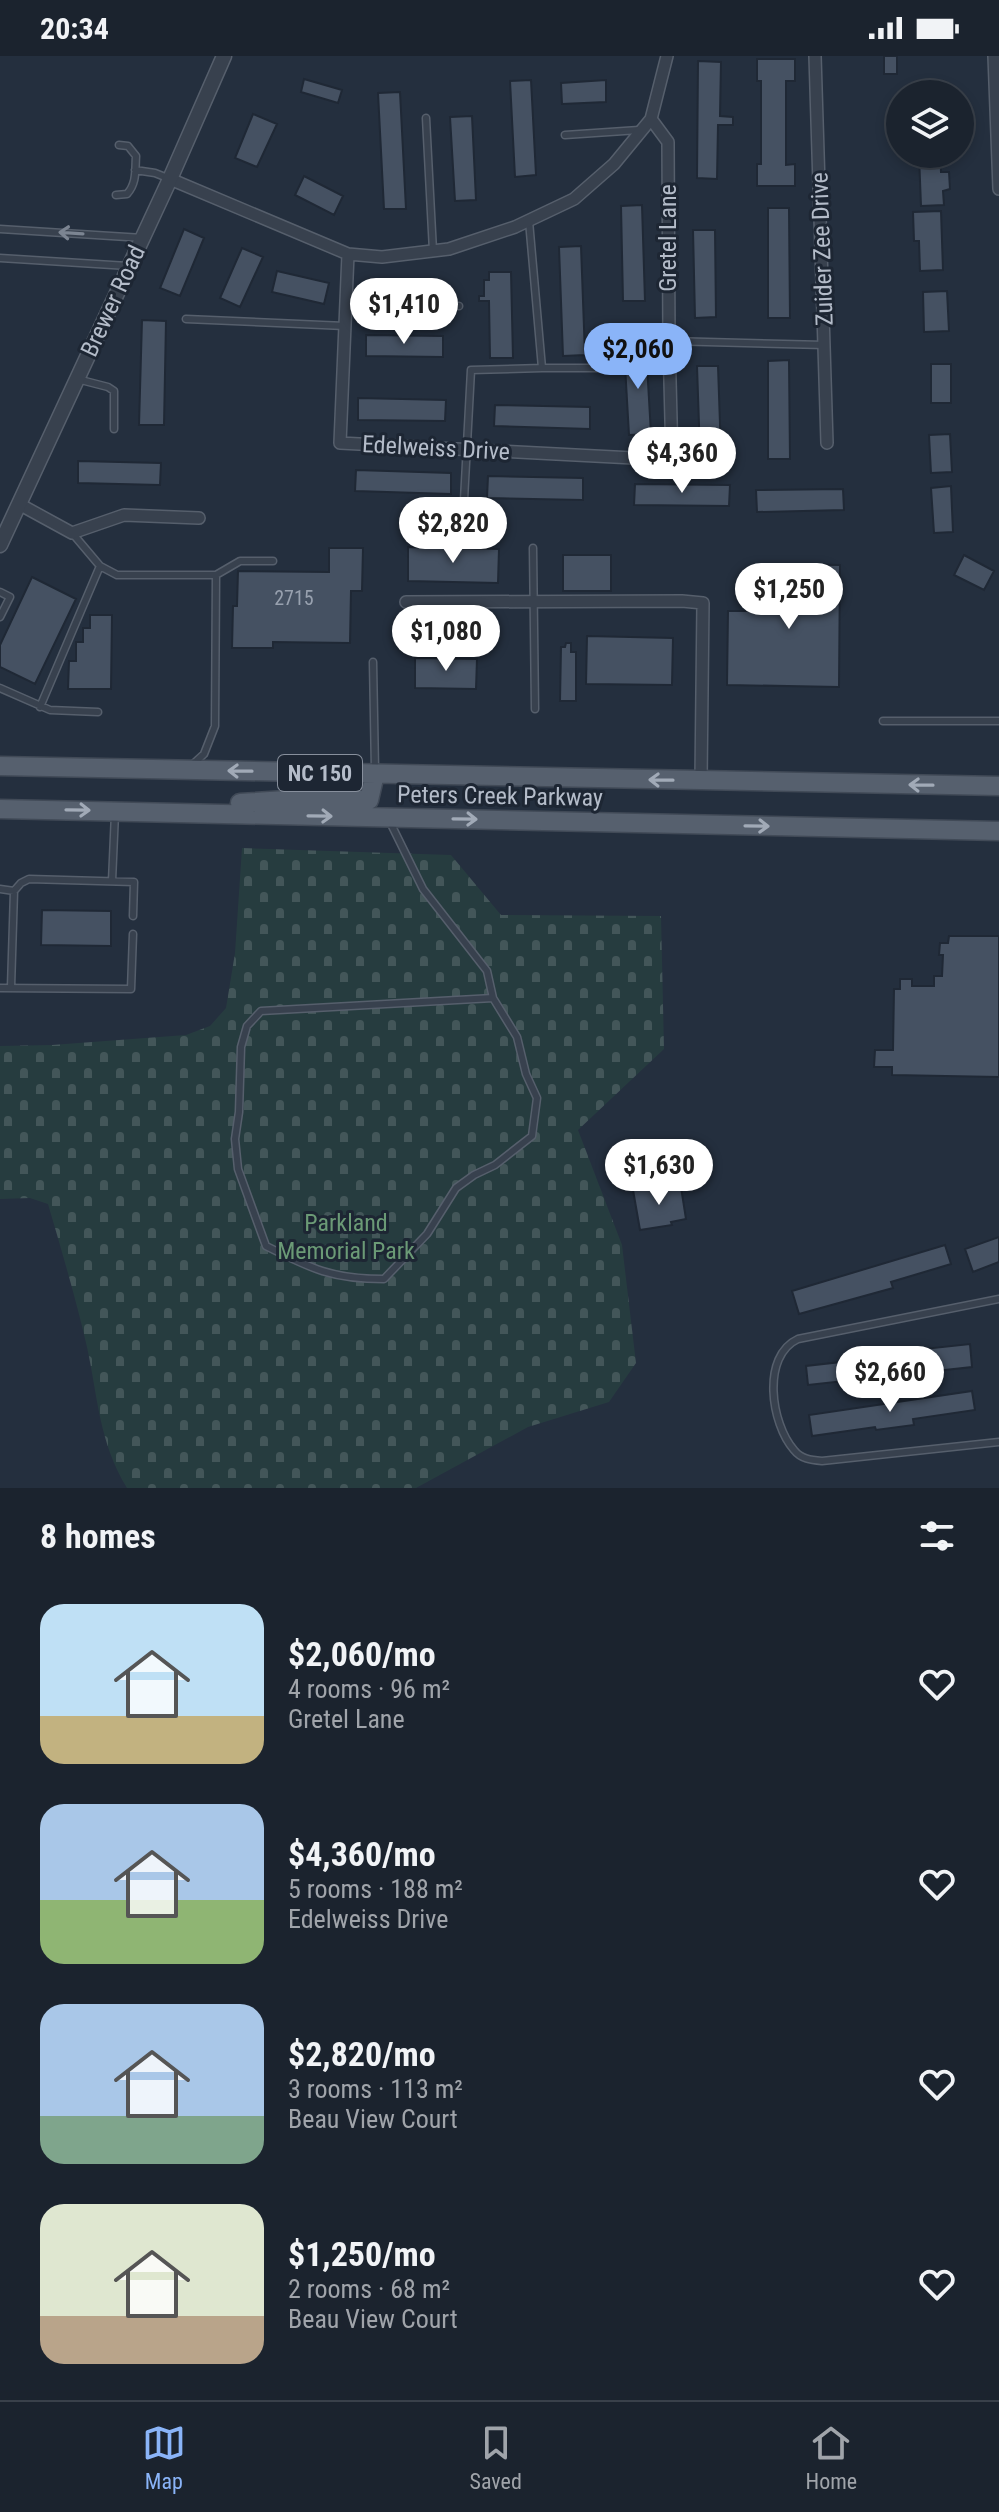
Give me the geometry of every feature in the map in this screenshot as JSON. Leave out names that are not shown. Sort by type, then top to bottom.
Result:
[{"type":"main road","name":"Peters Creek Parkway","points":[[0,766],[999,786]]},
{"type":"main road","points":[[120,811],[286,800],[369,800],[375,774]]},
{"type":"main road","name":"Peters Creek Parkway","points":[[0,809],[999,831]]},
{"type":"street","name":"Brewer Road","points":[[0,545],[5,524],[19,504],[224,56]]},
{"type":"street","points":[[170,179],[348,254],[382,257],[449,249],[529,221],[574,199],[614,164],[651,119],[667,56]]},
{"type":"street","name":"Zuider Zee Drive","points":[[815,56],[827,443]]},
{"type":"street","points":[[994,56],[999,189]]},
{"type":"street","name":"Gretel Lane","points":[[651,119],[668,142],[672,460]]},
{"type":"street","name":"Edelweiss Drive","points":[[348,254],[340,443],[672,460]]},
{"type":"street","points":[[19,504],[72,533],[124,515],[199,518]]},
{"type":"street","points":[[406,602],[703,603],[701,780]]},
{"type":"lane","points":[[426,118],[433,251]]},
{"type":"lane","points":[[565,135],[643,130]]},
{"type":"lane","points":[[116,195],[127,194],[131,190],[136,156],[128,146],[119,145]]},
{"type":"lane","points":[[135,170],[170,179]]},
{"type":"lane","points":[[529,221],[542,368]]},
{"type":"lane","points":[[0,229],[143,238]]},
{"type":"lane","points":[[0,258],[130,266]]},
{"type":"lane","points":[[346,301],[459,306]]},
{"type":"lane","points":[[186,319],[345,326]]},
{"type":"lane","points":[[669,341],[825,345]]},
{"type":"lane","points":[[464,500],[471,370],[601,368]]},
{"type":"lane","points":[[77,379],[112,389],[114,429]]},
{"type":"lane","points":[[72,533],[100,566],[117,575],[216,575],[240,561],[273,561]]},
{"type":"lane","points":[[533,548],[535,709]]},
{"type":"lane","points":[[40,707],[100,566]]},
{"type":"lane","points":[[186,770],[204,754],[215,726],[216,575]]},
{"type":"lane","points":[[0,592],[10,597],[0,617]]},
{"type":"lane","points":[[373,662],[375,774]]},
{"type":"lane","points":[[0,688],[50,710],[98,712]]},
{"type":"lane","points":[[883,721],[999,721]]},
{"type":"lane","points":[[112,881],[120,811]]},
{"type":"lane","points":[[387,817],[423,889],[487,971],[493,998],[517,1037],[526,1074],[537,1098],[532,1136],[495,1165],[456,1188],[427,1234],[384,1279],[349,1279],[315,1270],[266,1246],[238,1169],[235,1139],[241,1047],[247,1026],[254,1018],[261,1011],[493,998]]},
{"type":"lane","points":[[11,987],[14,891],[21,883],[29,879],[134,882],[133,916]]},
{"type":"lane","points":[[0,889],[14,891]]},
{"type":"lane","points":[[0,988],[131,989],[133,934]]},
{"type":"lane","points":[[999,1299],[798,1339],[789,1343],[777,1359],[772,1377],[777,1412],[786,1436],[795,1452],[807,1460],[999,1442]]},
{"type":"green space","name":"Parkland Memorial Park","points":[[242,848],[451,855],[501,915],[661,916],[664,1049],[578,1130],[622,1245],[636,1363],[609,1402],[528,1427],[416,1488],[127,1488],[105,1437],[83,1329],[48,1204],[30,1198],[0,1199],[0,1046],[186,1035],[210,1026],[226,1008],[235,953]]},
{"type":"building","points":[[884,56],[897,56],[897,74],[884,74]]},
{"type":"building","points":[[757,59],[795,59],[795,81],[786,81],[786,165],[795,164],[795,186],[757,186],[757,164],[761,164],[761,81],[757,81]]},
{"type":"building","points":[[698,61],[721,62],[720,116],[733,117],[733,125],[718,125],[717,179],[697,178]]},
{"type":"building","points":[[304,79],[342,90],[338,103],[301,92]]},
{"type":"building","points":[[531,80],[536,175],[515,177],[510,81]]},
{"type":"building","points":[[606,80],[606,102],[562,104],[561,83]]},
{"type":"building","points":[[400,92],[406,209],[384,209],[378,93]]},
{"type":"building","points":[[253,114],[277,124],[257,167],[235,158]]},
{"type":"building","points":[[472,116],[476,200],[455,201],[450,117]]},
{"type":"building","points":[[920,168],[941,168],[941,172],[949,172],[950,189],[943,191],[944,205],[921,206]]},
{"type":"building","points":[[304,176],[343,196],[334,215],[295,195]]},
{"type":"building","points":[[642,205],[645,301],[623,301],[621,206]]},
{"type":"building","points":[[768,208],[789,208],[790,318],[768,318]]},
{"type":"building","points":[[941,211],[943,270],[920,271],[919,241],[914,241],[913,212]]},
{"type":"building","points":[[184,229],[204,238],[180,296],[160,288]]},
{"type":"building","points":[[693,230],[715,230],[716,317],[695,318]]},
{"type":"building","points":[[581,246],[585,355],[563,356],[559,247]]},
{"type":"building","points":[[242,248],[263,257],[240,307],[220,298]]},
{"type":"building","points":[[277,271],[329,283],[324,304],[272,292]]},
{"type":"building","points":[[489,272],[511,272],[513,358],[490,358],[489,301],[479,301],[479,296],[484,296],[484,280],[489,280]]},
{"type":"building","points":[[947,291],[949,331],[924,332],[923,292]]},
{"type":"building","points":[[142,320],[166,321],[164,425],[139,425]]},
{"type":"building","points":[[366,335],[443,336],[443,357],[366,356]]},
{"type":"building","points":[[646,347],[651,434],[629,435],[624,348]]},
{"type":"building","points":[[789,360],[790,459],[768,459],[768,361]]},
{"type":"building","points":[[931,364],[951,364],[951,403],[931,403]]},
{"type":"building","points":[[697,366],[718,366],[721,453],[700,454]]},
{"type":"building","points":[[358,398],[446,400],[445,421],[358,420]]},
{"type":"building","points":[[495,405],[590,407],[590,429],[494,426]]},
{"type":"building","points":[[950,434],[952,472],[931,473],[929,435]]},
{"type":"building","points":[[78,461],[161,463],[160,485],[78,483]]},
{"type":"building","points":[[356,470],[451,473],[451,494],[355,491]]},
{"type":"building","points":[[488,476],[583,478],[583,500],[487,498]]},
{"type":"building","points":[[635,484],[730,485],[729,506],[634,505]]},
{"type":"building","points":[[951,486],[953,532],[934,533],[931,488]]},
{"type":"building","points":[[843,489],[844,510],[757,512],[756,490]]},
{"type":"building","points":[[408,547],[499,549],[498,583],[408,581]]},
{"type":"building","points":[[329,548],[363,548],[362,591],[351,591],[350,643],[273,642],[273,648],[232,648],[238,571],[329,572]]},
{"type":"building","points":[[563,555],[611,555],[611,591],[563,591]]},
{"type":"building","points":[[964,555],[994,571],[984,590],[954,575]]},
{"type":"building","points":[[769,564],[840,565],[839,687],[727,685],[728,611],[769,611]]},
{"type":"building","points":[[32,577],[76,599],[35,684],[0,667],[0,645]]},
{"type":"building","points":[[90,615],[112,615],[111,689],[68,689],[69,661],[76,661],[76,642],[83,642],[83,628],[90,628]]},
{"type":"building","points":[[587,636],[673,638],[672,685],[586,684]]},
{"type":"building","points":[[566,643],[571,643],[571,652],[576,652],[576,701],[560,701],[561,647],[565,647]]},
{"type":"building","points":[[415,658],[477,659],[476,689],[415,688]]},
{"type":"building","points":[[42,910],[111,911],[111,946],[41,945]]},
{"type":"building","points":[[949,936],[999,936],[999,1077],[892,1075],[892,1067],[874,1067],[875,1050],[893,1050],[894,989],[900,989],[900,979],[912,979],[912,986],[934,986],[934,976],[942,976],[940,943],[948,943]]},
{"type":"building","points":[[663,1185],[663,1190],[681,1187],[686,1219],[671,1222],[672,1225],[640,1230],[633,1190]]},
{"type":"building","points":[[999,1237],[999,1262],[973,1272],[965,1249]]},
{"type":"building","points":[[945,1245],[951,1264],[891,1282],[893,1288],[799,1314],[792,1291]]},
{"type":"building","points":[[970,1344],[972,1367],[808,1385],[806,1366],[867,1359],[867,1352]]},
{"type":"building","points":[[972,1391],[975,1410],[913,1419],[914,1425],[812,1436],[809,1415]]}]
